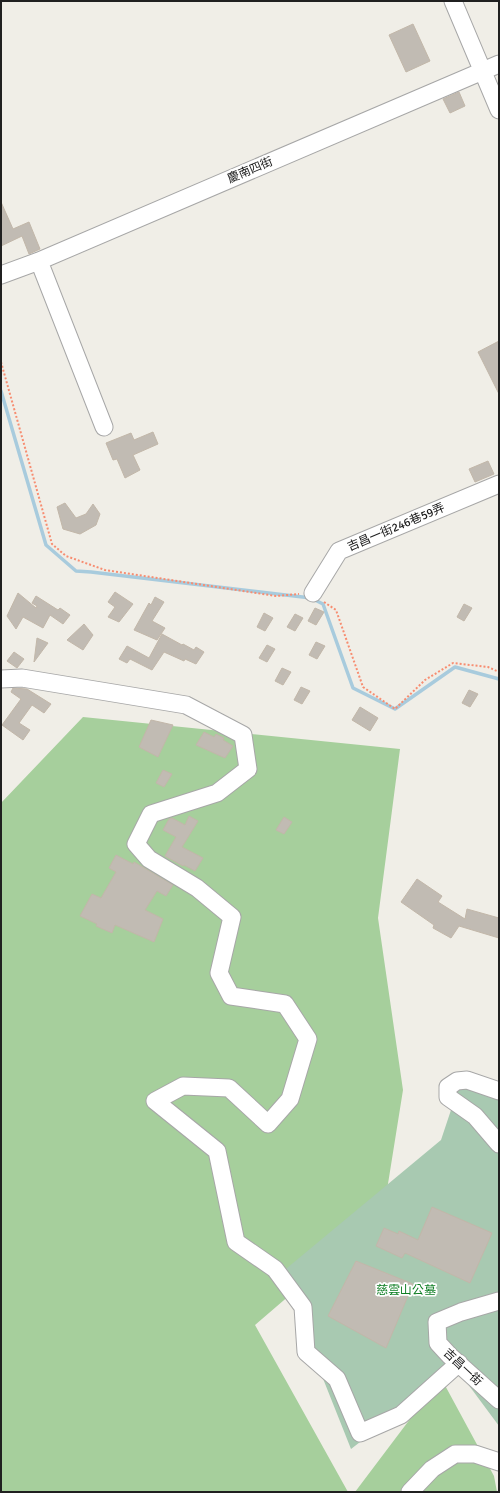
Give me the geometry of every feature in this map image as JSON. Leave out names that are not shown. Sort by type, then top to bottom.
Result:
[{"type":"street","points":[[453,1],[499,110]]},
{"type":"street","name":"慶南四街","points":[[1,276],[499,64]]},
{"type":"street","points":[[39,261],[104,428]]},
{"type":"street","name":"吉昌一街246巷59弄","points":[[313,593],[339,552],[499,484]]},
{"type":"street","points":[[1,679],[22,678],[186,705],[243,736],[248,769],[217,793],[150,814],[136,844],[148,859],[197,888],[232,917],[219,972],[231,996],[285,1004],[308,1039],[290,1099],[268,1124],[229,1088],[183,1086],[155,1101],[217,1151],[236,1242],[275,1270],[303,1307],[306,1352],[336,1379],[360,1433],[401,1415],[459,1364]]},
{"type":"street","points":[[499,1091],[467,1080],[457,1081],[448,1087],[448,1097],[475,1116],[499,1144]]},
{"type":"street","name":"吉昌一街","points":[[499,1301],[461,1312],[438,1322],[438,1343],[499,1400]]},
{"type":"street","points":[[410,1492],[432,1469],[455,1454],[474,1454],[499,1462]]},
{"type":"path","points":[[1,362],[52,544],[66,556],[105,570],[276,596],[313,593],[336,610],[363,687],[395,709],[425,680],[453,663],[488,667],[499,672]]},
{"type":"green space","points":[[83,717],[400,749],[378,918],[403,1090],[383,1215],[255,1325],[348,1492],[1,1492],[1,803]]},
{"type":"green space","name":"慈雲山公墓","points":[[463,1074],[499,1092],[499,1426],[456,1368],[351,1449],[281,1273],[441,1140]]},
{"type":"green space","points":[[441,1378],[494,1476],[497,1492],[355,1492]]},
{"type":"building","points":[[413,24],[430,61],[406,72],[389,35]]},
{"type":"building","points":[[459,92],[465,106],[450,113],[443,99]]},
{"type":"building","points":[[1,202],[13,229],[29,222],[40,249],[29,254],[22,236],[1,246]]},
{"type":"building","points":[[499,341],[499,394],[478,352]]},
{"type":"building","points":[[153,432],[158,444],[133,455],[140,470],[125,478],[117,459],[113,460],[106,443],[131,433],[134,440]]},
{"type":"building","points":[[488,461],[494,474],[475,482],[469,469]]},
{"type":"building","points":[[65,503],[76,518],[86,514],[93,504],[100,514],[96,525],[80,534],[63,529],[57,507]]},
{"type":"building","points":[[115,592],[133,604],[119,622],[108,617],[115,607],[108,602]]},
{"type":"building","points":[[18,593],[36,608],[37,606],[32,603],[36,596],[58,610],[60,608],[70,615],[63,624],[50,615],[43,628],[23,617],[16,629],[7,616]]},
{"type":"building","points":[[155,597],[164,602],[152,621],[165,628],[157,640],[134,630],[149,603],[151,605]]},
{"type":"building","points":[[464,604],[472,608],[464,621],[457,617]]},
{"type":"building","points":[[315,608],[324,612],[316,625],[308,621]]},
{"type":"building","points":[[264,613],[273,618],[265,631],[257,627]]},
{"type":"building","points":[[295,614],[303,618],[295,631],[287,627]]},
{"type":"building","points":[[84,624],[93,635],[83,650],[67,640]]},
{"type":"building","points":[[162,634],[182,645],[183,644],[194,650],[196,647],[204,652],[196,664],[185,659],[184,661],[164,652],[152,670],[130,659],[127,663],[119,659],[127,646],[149,658]]},
{"type":"building","points":[[37,638],[48,643],[34,662]]},
{"type":"building","points":[[316,642],[325,646],[317,659],[309,655]]},
{"type":"building","points":[[267,645],[275,649],[267,662],[259,658]]},
{"type":"building","points":[[14,652],[24,659],[17,668],[7,661]]},
{"type":"building","points":[[282,668],[291,672],[283,685],[275,681]]},
{"type":"building","points":[[301,687],[310,691],[302,704],[294,700]]},
{"type":"building","points":[[13,688],[27,689],[51,704],[44,713],[32,705],[19,723],[30,730],[23,740],[2,725],[21,699],[11,692]]},
{"type":"building","points":[[469,690],[478,694],[470,707],[462,703]]},
{"type":"building","points":[[360,707],[378,718],[370,731],[352,720]]},
{"type":"building","points":[[151,720],[173,725],[158,757],[139,747]]},
{"type":"building","points":[[204,732],[214,737],[216,734],[224,738],[223,740],[233,746],[225,758],[196,745]]},
{"type":"building","points":[[163,770],[172,774],[164,787],[156,783]]},
{"type":"building","points":[[189,816],[198,821],[182,847],[203,858],[195,871],[165,856],[176,837],[163,830],[169,819],[172,818],[185,825]]},
{"type":"building","points":[[284,817],[292,822],[284,834],[276,830]]},
{"type":"building","points":[[116,855],[133,864],[134,862],[173,885],[166,896],[157,891],[145,910],[163,919],[154,942],[115,925],[112,933],[96,926],[97,924],[80,916],[92,894],[101,898],[116,872],[109,868]]},
{"type":"building","points":[[417,879],[442,896],[438,902],[465,919],[467,909],[499,918],[499,938],[459,926],[451,938],[433,928],[434,925],[401,902]]},
{"type":"building","points":[[432,1207],[492,1233],[470,1283],[405,1253],[402,1258],[376,1246],[384,1228],[398,1234],[399,1231],[418,1240]]},
{"type":"building","points":[[356,1261],[413,1284],[386,1348],[328,1316]]},
{"type":"waterway","points":[[1,391],[46,545],[76,571],[311,598],[323,604],[353,688],[395,709],[455,667],[499,679]]}]
